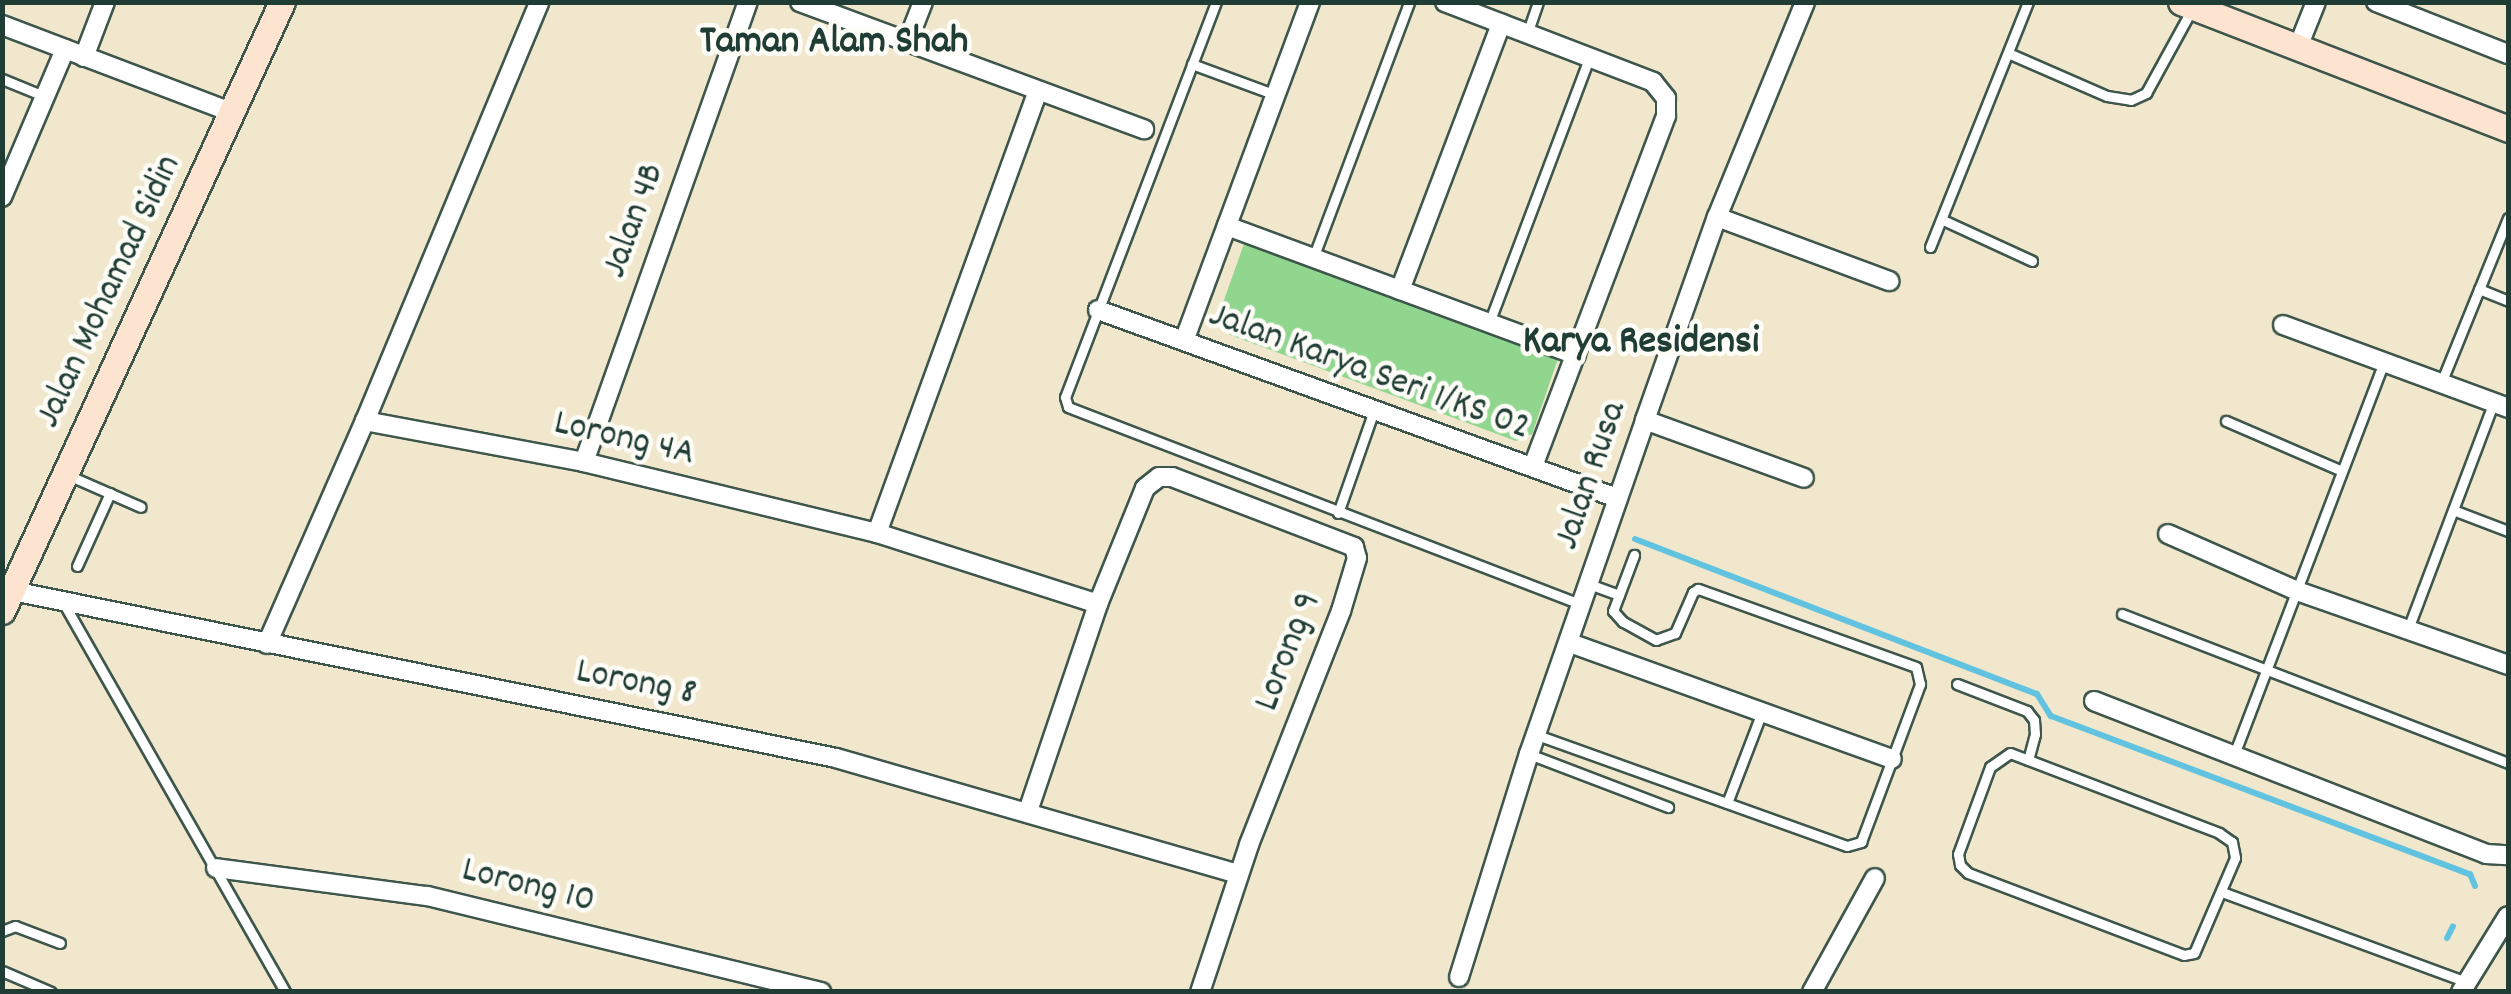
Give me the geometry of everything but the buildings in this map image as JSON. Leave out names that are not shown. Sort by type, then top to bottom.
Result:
[{"type":"main road","name":"Jalan Mohamad Sidin","points":[[8,601],[282,2]]},
{"type":"main road","points":[[2187,4],[2508,129]]},
{"type":"street","points":[[84,57],[105,2]]},
{"type":"street","points":[[267,644],[365,421],[538,2]]},
{"type":"street","name":"Jalan 4B","points":[[584,462],[748,2]]},
{"type":"street","points":[[800,2],[1144,129]]},
{"type":"street","points":[[908,43],[923,2]]},
{"type":"street","points":[[1184,341],[1310,2]]},
{"type":"street","points":[[1445,2],[1653,82],[1666,98],[1666,116],[1533,468]]},
{"type":"street","name":"Jalan Rusa","points":[[1459,977],[1529,754],[1645,420],[1717,218],[1805,2]]},
{"type":"street","points":[[2298,47],[2316,2]]},
{"type":"street","points":[[2376,2],[2508,54]]},
{"type":"street","points":[[1400,290],[1501,24]]},
{"type":"street","points":[[2,25],[234,113]]},
{"type":"street","points":[[2,197],[66,50]]},
{"type":"street","points":[[877,533],[1038,91]]},
{"type":"street","points":[[1717,218],[1888,281]]},
{"type":"street","points":[[1227,226],[1576,355]]},
{"type":"street","name":"Jalan Karya Seri 1/KS 02","points":[[1098,310],[1618,498]]},
{"type":"street","points":[[2283,325],[2501,405]]},
{"type":"street","points":[[1645,420],[1804,478]]},
{"type":"street","name":"Lorong 4A","points":[[365,421],[584,462],[877,533],[1098,604]]},
{"type":"street","name":"Lorong 9","points":[[1098,604],[1145,488],[1159,477],[1172,477],[1344,540],[1354,547],[1357,558],[1238,874],[1200,992]]},
{"type":"street","points":[[2168,534],[2296,591],[2508,665]]},
{"type":"street","name":"Lorong 8","points":[[8,601],[64,604],[836,758],[1238,874]]},
{"type":"street","points":[[1028,811],[1098,604]]},
{"type":"street","points":[[1570,643],[1892,759]]},
{"type":"street","points":[[2094,700],[2506,856]]},
{"type":"street","name":"Lorong 10","points":[[216,868],[427,896],[821,992]]},
{"type":"street","points":[[1812,992],[1875,878]]},
{"type":"street","points":[[2470,988],[2508,916]]},
{"type":"lane","points":[[1216,2],[1065,397],[1068,407],[1582,605]]},
{"type":"lane","points":[[1312,258],[1410,2]]},
{"type":"lane","points":[[1527,34],[1538,2]]},
{"type":"lane","points":[[1930,246],[2028,2]]},
{"type":"lane","points":[[2008,53],[2107,96],[2131,100],[2146,93],[2187,4]]},
{"type":"lane","points":[[1489,323],[1589,58]]},
{"type":"lane","points":[[1192,64],[1276,95]]},
{"type":"lane","points":[[2,79],[46,97]]},
{"type":"lane","points":[[2441,383],[2508,218]]},
{"type":"lane","points":[[1943,220],[2032,261]]},
{"type":"lane","points":[[2479,290],[2508,301]]},
{"type":"lane","points":[[2235,752],[2384,362]]},
{"type":"lane","points":[[2408,629],[2453,510],[2501,405]]},
{"type":"lane","points":[[1338,513],[1374,410]]},
{"type":"lane","points":[[2226,421],[2342,471]]},
{"type":"lane","points":[[67,475],[141,507]]},
{"type":"lane","points":[[77,566],[110,493]]},
{"type":"lane","points":[[2453,510],[2508,531]]},
{"type":"lane","points":[[1537,734],[1855,847],[1920,684],[1916,667],[1698,589],[1693,592],[1675,633],[1656,640],[1623,622],[1613,611],[1634,555]]},
{"type":"lane","points":[[1589,584],[1619,595]]},
{"type":"lane","points":[[64,604],[285,992]]},
{"type":"lane","points":[[2122,614],[2508,763]]},
{"type":"lane","points":[[1957,684],[2027,711],[2035,734],[2028,760]]},
{"type":"lane","points":[[1727,803],[1762,712]]},
{"type":"lane","points":[[2010,753],[2219,833],[2232,842],[2235,858],[2222,892],[2200,945],[2184,955],[1968,873],[1958,854],[1990,767],[2010,753]]},
{"type":"lane","points":[[1529,754],[1668,808]]},
{"type":"lane","points":[[2222,892],[2470,988]]},
{"type":"lane","points":[[2,931],[15,926],[60,943]]},
{"type":"lane","points":[[2,971],[51,992]]},
{"type":"green space","points":[[1246,238],[1559,356],[1532,434],[1516,441],[1230,335],[1218,317]]},
{"type":"waterway","points":[[1635,539],[2037,694],[2051,716],[2470,874],[2475,886]]},
{"type":"waterway","points":[[2447,938],[2453,926]]},
{"type":"district","name":"Taman Alam Shah","points":[[834,44]]},
{"type":"district","name":"Karya Residensi","points":[[1641,344]]}]
